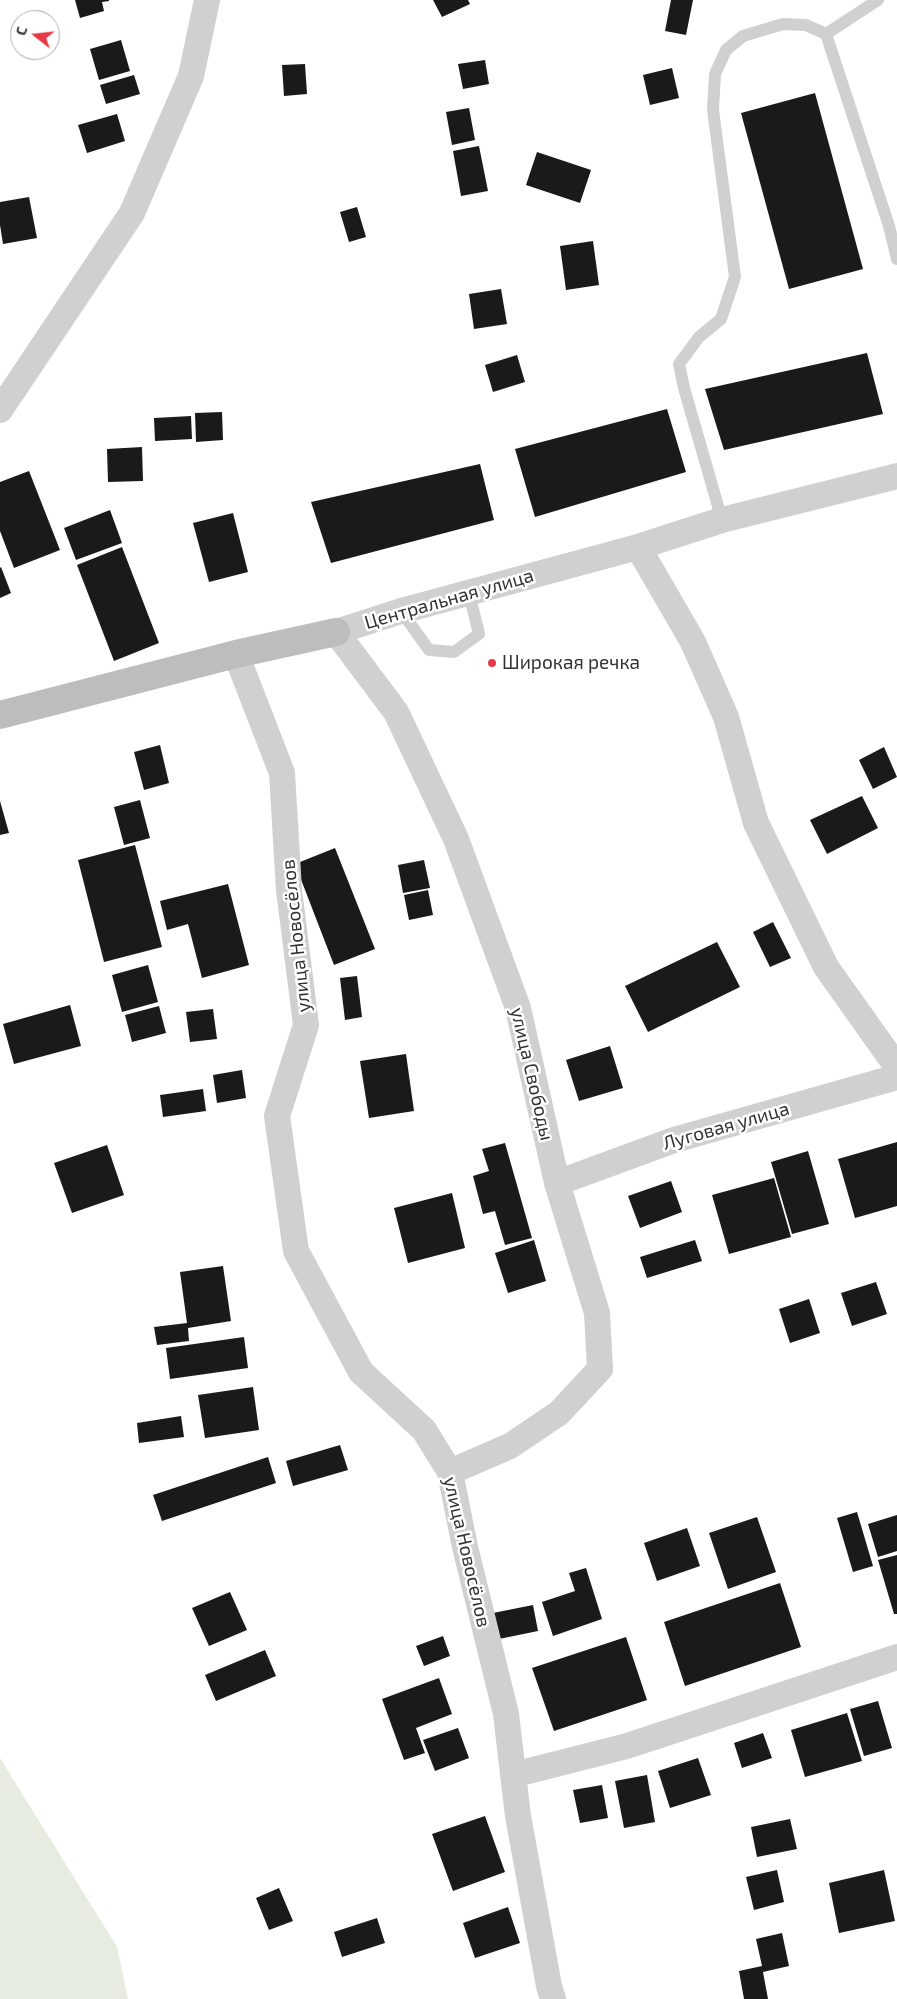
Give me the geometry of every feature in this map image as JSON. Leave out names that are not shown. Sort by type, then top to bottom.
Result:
[{"type":"street","points":[[0,410],[132,212],[191,76],[207,0]]},
{"type":"street","name":"Центральная улица","points":[[0,716],[236,654],[336,632],[401,611],[638,547],[722,520],[897,476]]},
{"type":"street","points":[[638,547],[693,642],[726,717],[756,823],[826,967],[897,1067]]},
{"type":"street","name":"улица Свободы","points":[[336,632],[396,712],[456,839],[518,1008],[557,1184],[597,1313],[600,1369],[559,1413],[510,1446],[450,1472]]},
{"type":"street","name":"улица Новосёлов","points":[[236,654],[282,773],[289,890],[306,1025],[277,1116],[296,1251],[361,1372],[424,1430],[450,1472],[465,1547],[506,1714],[518,1816],[553,1999]]},
{"type":"street","name":"Луговая улица","points":[[557,1184],[674,1140],[897,1077]]},
{"type":"street","points":[[513,1775],[627,1746],[897,1657]]},
{"type":"lane","points":[[826,34],[878,0]]},
{"type":"lane","points":[[722,520],[684,388],[679,364],[698,337],[721,319],[735,277],[713,110],[715,74],[726,50],[750,34],[783,24],[806,25],[826,34],[889,226],[897,259]]},
{"type":"lane","points":[[401,611],[428,650],[454,652],[479,634],[469,593]]},
{"type":"shaded area","points":[[0,1758],[117,1947],[128,1999],[0,1999]]},
{"type":"building","points":[[75,0],[109,1],[102,2],[104,11],[80,18]]},
{"type":"building","points":[[433,0],[468,0],[470,4],[442,17]]},
{"type":"building","points":[[671,0],[693,0],[686,35],[665,31]]},
{"type":"building","points":[[121,40],[130,71],[99,80],[90,49]]},
{"type":"building","points":[[485,60],[489,84],[463,89],[458,64]]},
{"type":"building","points":[[305,64],[307,94],[284,96],[282,65]]},
{"type":"building","points":[[672,68],[679,98],[650,105],[643,75]]},
{"type":"building","points":[[134,75],[140,94],[106,104],[100,85]]},
{"type":"building","points":[[815,93],[863,269],[789,289],[741,113]]},
{"type":"building","points":[[469,108],[475,140],[452,145],[446,112]]},
{"type":"building","points":[[117,114],[125,141],[87,153],[78,125]]},
{"type":"building","points":[[479,146],[488,191],[461,196],[453,151]]},
{"type":"building","points":[[537,152],[591,170],[580,203],[526,185]]},
{"type":"building","points":[[29,197],[37,238],[3,244],[0,225],[0,202]]},
{"type":"building","points":[[357,207],[366,237],[349,242],[340,212]]},
{"type":"building","points":[[593,241],[599,285],[566,290],[560,246]]},
{"type":"building","points":[[501,289],[507,324],[474,329],[469,294]]},
{"type":"building","points":[[867,353],[883,414],[724,450],[705,389]]},
{"type":"building","points":[[517,355],[525,382],[493,392],[485,365]]},
{"type":"building","points":[[667,409],[686,472],[535,517],[515,449]]},
{"type":"building","points":[[222,412],[223,440],[196,442],[195,413]]},
{"type":"building","points":[[191,416],[192,439],[155,441],[154,418]]},
{"type":"building","points":[[142,447],[143,481],[108,482],[107,449]]},
{"type":"building","points":[[480,464],[494,520],[331,563],[311,502]]},
{"type":"building","points":[[29,471],[60,550],[14,568],[0,531],[0,482]]},
{"type":"building","points":[[110,510],[122,543],[76,560],[64,528]]},
{"type":"building","points":[[233,513],[248,572],[209,582],[193,523]]},
{"type":"building","points":[[122,547],[159,643],[114,661],[77,565]]},
{"type":"building","points":[[0,568],[11,593],[0,598]]},
{"type":"building","points":[[160,745],[169,783],[144,790],[134,752]]},
{"type":"building","points":[[884,747],[897,777],[873,789],[859,760]]},
{"type":"building","points":[[862,796],[878,828],[827,854],[810,820]]},
{"type":"building","points":[[140,800],[150,838],[124,845],[114,807]]},
{"type":"building","points":[[0,801],[9,833],[0,835]]},
{"type":"building","points":[[135,845],[162,947],[104,962],[78,860]]},
{"type":"building","points":[[335,848],[375,949],[334,965],[295,864]]},
{"type":"building","points":[[424,860],[430,888],[403,893],[398,865]]},
{"type":"building","points":[[228,884],[249,965],[202,978],[188,924],[167,930],[160,901]]},
{"type":"building","points":[[428,890],[433,915],[409,920],[404,895]]},
{"type":"building","points":[[773,922],[791,958],[770,967],[753,932]]},
{"type":"building","points":[[717,942],[740,987],[648,1032],[625,986]]},
{"type":"building","points":[[148,965],[158,1002],[122,1012],[112,975]]},
{"type":"building","points":[[357,976],[362,1017],[345,1020],[340,978]]},
{"type":"building","points":[[70,1005],[81,1046],[14,1064],[3,1024]]},
{"type":"building","points":[[159,1006],[166,1033],[132,1042],[125,1015]]},
{"type":"building","points":[[213,1009],[217,1039],[190,1042],[186,1012]]},
{"type":"building","points":[[610,1046],[623,1088],[579,1101],[566,1060]]},
{"type":"building","points":[[406,1054],[414,1111],[369,1118],[360,1061]]},
{"type":"building","points":[[242,1070],[246,1098],[217,1103],[213,1075]]},
{"type":"building","points":[[203,1089],[206,1111],[163,1117],[160,1095]]},
{"type":"building","points":[[897,1142],[897,1206],[855,1218],[838,1159]]},
{"type":"building","points":[[505,1143],[532,1238],[505,1245],[495,1211],[483,1214],[473,1176],[489,1171],[482,1149]]},
{"type":"building","points":[[107,1145],[124,1195],[72,1213],[54,1163]]},
{"type":"building","points":[[808,1151],[829,1224],[792,1234],[771,1162]]},
{"type":"building","points":[[774,1178],[791,1237],[729,1254],[712,1195]]},
{"type":"building","points":[[671,1181],[682,1212],[640,1228],[628,1196]]},
{"type":"building","points":[[452,1193],[465,1248],[408,1263],[394,1208]]},
{"type":"building","points":[[534,1240],[546,1281],[508,1293],[495,1253]]},
{"type":"building","points":[[695,1240],[702,1261],[647,1278],[640,1257]]},
{"type":"building","points":[[223,1266],[231,1321],[188,1328],[189,1341],[157,1345],[154,1327],[187,1323],[180,1272]]},
{"type":"building","points":[[876,1282],[887,1314],[852,1326],[841,1293]]},
{"type":"building","points":[[809,1299],[820,1333],[790,1343],[779,1309]]},
{"type":"building","points":[[244,1337],[248,1368],[170,1379],[166,1348]]},
{"type":"building","points":[[253,1387],[259,1430],[205,1438],[198,1395]]},
{"type":"building","points":[[181,1416],[184,1437],[139,1443],[137,1423]]},
{"type":"building","points":[[340,1445],[348,1470],[293,1486],[286,1461]]},
{"type":"building","points":[[268,1457],[276,1483],[162,1521],[153,1495]]},
{"type":"building","points":[[857,1512],[873,1566],[853,1572],[837,1518]]},
{"type":"building","points":[[897,1515],[897,1551],[878,1557],[868,1524]]},
{"type":"building","points":[[757,1517],[776,1572],[728,1589],[709,1533]]},
{"type":"building","points":[[687,1528],[700,1566],[657,1581],[644,1543]]},
{"type":"building","points":[[897,1555],[897,1614],[894,1614],[878,1560]]},
{"type":"building","points":[[586,1568],[602,1619],[553,1636],[542,1602],[575,1591],[569,1573]]},
{"type":"building","points":[[780,1583],[801,1647],[685,1686],[664,1622]]},
{"type":"building","points":[[230,1592],[247,1630],[209,1646],[192,1608]]},
{"type":"building","points":[[533,1605],[538,1631],[499,1639],[493,1613]]},
{"type":"building","points":[[443,1636],[450,1656],[424,1666],[416,1646]]},
{"type":"building","points":[[626,1637],[647,1700],[554,1731],[532,1668]]},
{"type":"building","points":[[265,1650],[276,1676],[216,1701],[205,1675]]},
{"type":"building","points":[[439,1678],[452,1714],[416,1728],[425,1753],[404,1760],[382,1699]]},
{"type":"building","points":[[878,1701],[892,1748],[864,1756],[850,1709]]},
{"type":"building","points":[[847,1713],[862,1761],[805,1777],[791,1730]]},
{"type":"building","points":[[458,1728],[469,1758],[435,1771],[423,1740]]},
{"type":"building","points":[[763,1733],[772,1758],[742,1768],[734,1743]]},
{"type":"building","points":[[698,1758],[711,1795],[670,1808],[658,1771]]},
{"type":"building","points":[[647,1775],[655,1822],[624,1828],[615,1781]]},
{"type":"building","points":[[602,1785],[608,1818],[580,1823],[573,1790]]},
{"type":"building","points":[[485,1816],[505,1872],[453,1891],[432,1834]]},
{"type":"building","points":[[790,1819],[797,1849],[757,1857],[751,1827]]},
{"type":"building","points":[[777,1870],[784,1902],[754,1910],[746,1877]]},
{"type":"building","points":[[884,1870],[895,1921],[839,1933],[829,1883]]},
{"type":"building","points":[[279,1888],[293,1921],[269,1930],[256,1898]]},
{"type":"building","points":[[508,1907],[520,1943],[475,1958],[463,1923]]},
{"type":"building","points":[[377,1918],[385,1943],[342,1957],[334,1932]]},
{"type":"building","points":[[782,1933],[789,1966],[763,1972],[768,1999],[744,1999],[739,1971],[762,1966],[756,1939]]},
{"type":"place","name":"Широкая речка","points":[[492,663]]}]
